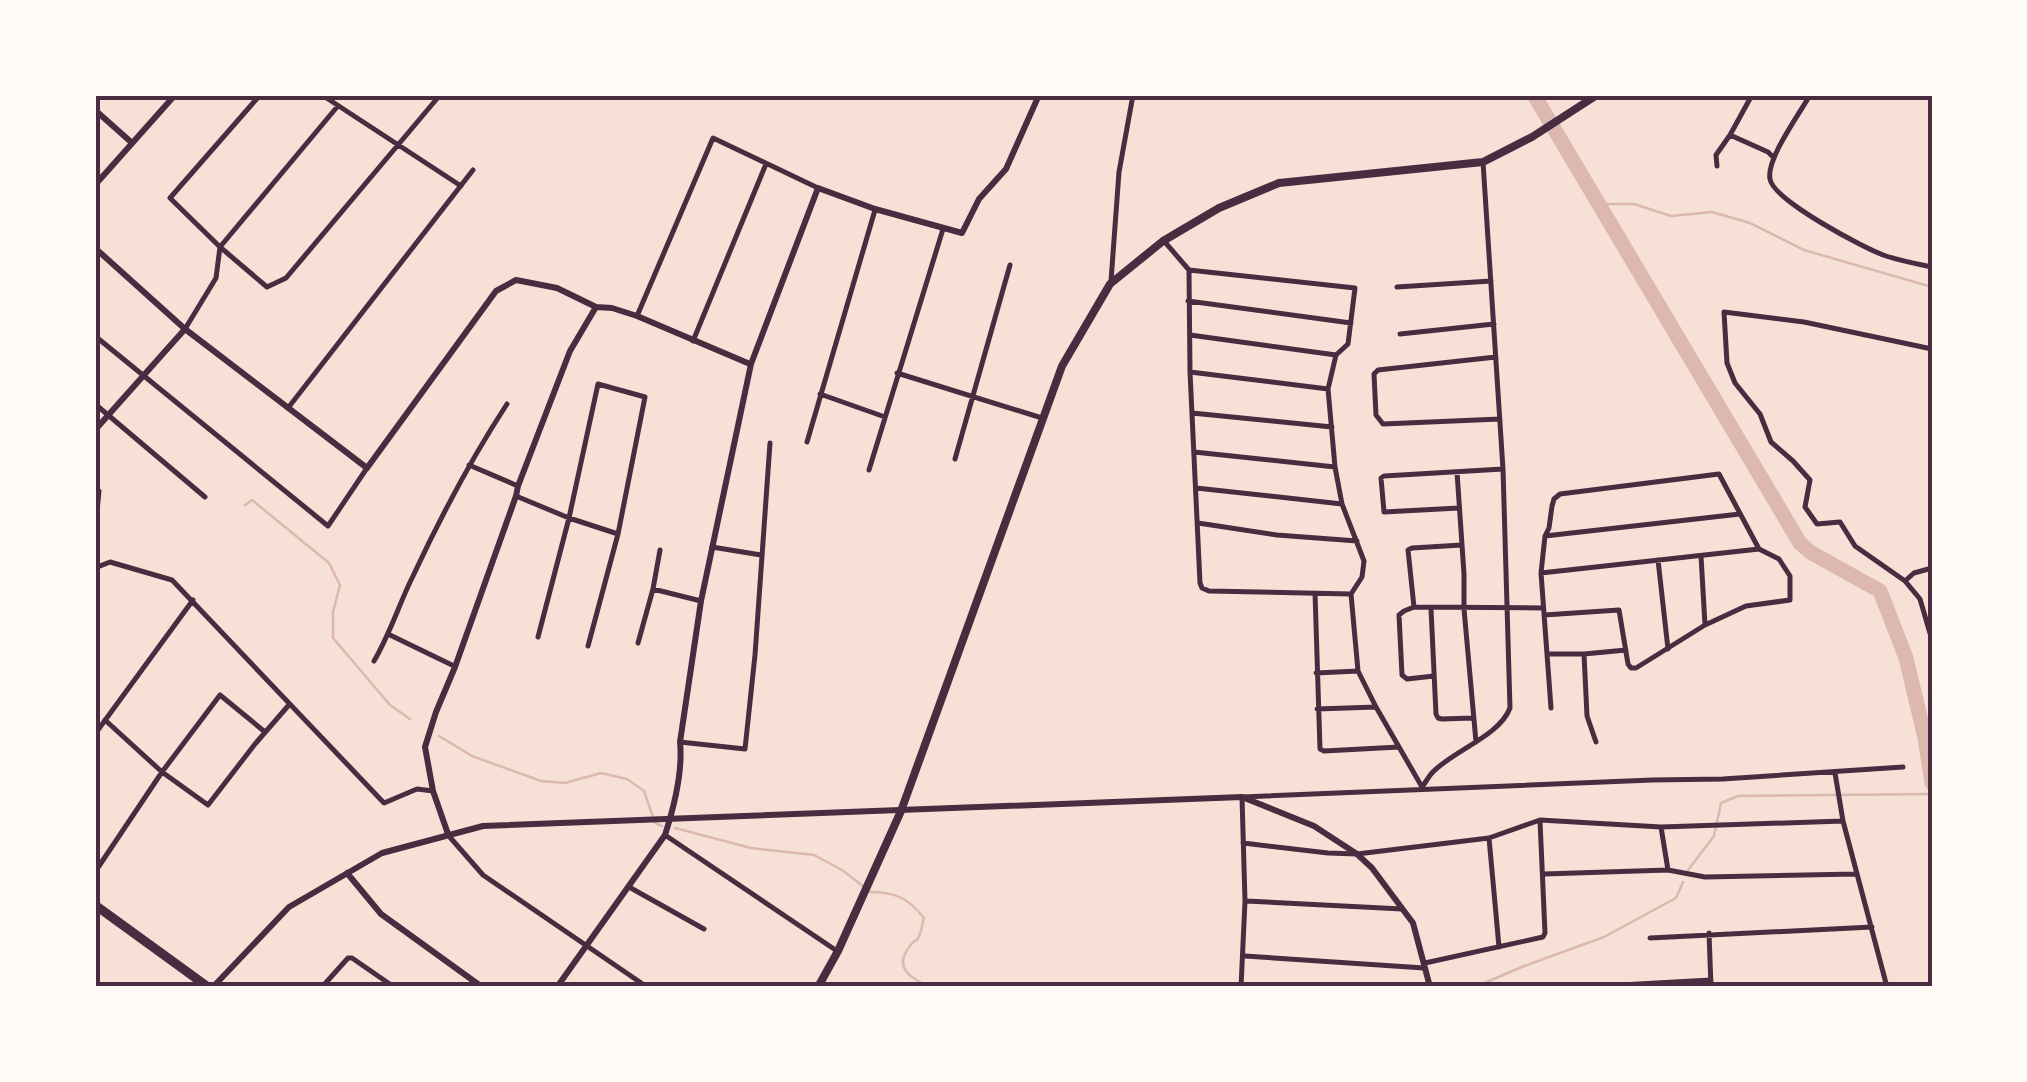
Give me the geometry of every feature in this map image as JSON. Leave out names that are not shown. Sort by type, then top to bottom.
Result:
[{"type":"main road","points":[[818,987],[838,952],[901,811],[1062,366],[1110,284],[1164,241],[1219,208],[1280,183],[1483,162],[1532,138],[1597,95]]},
{"type":"main road","points":[[95,905],[210,987]]},
{"type":"street","points":[[95,184],[175,95]]},
{"type":"street","points":[[260,95],[170,198],[268,287],[286,278],[440,95]]},
{"type":"street","points":[[322,95],[460,186]]},
{"type":"street","points":[[637,316],[713,138],[818,188],[875,209],[962,233],[979,199],[1006,169],[1039,95]]},
{"type":"street","points":[[1110,284],[1119,172],[1133,95]]},
{"type":"street","points":[[1717,166],[1716,155],[1752,95]]},
{"type":"street","points":[[1810,95],[1774,158],[1770,181],[1774,188],[1851,241],[1886,256],[1932,267]]},
{"type":"street","points":[[95,430],[185,329],[216,278],[220,247],[337,107]]},
{"type":"street","points":[[95,110],[131,142]]},
{"type":"street","points":[[1730,135],[1774,158]]},
{"type":"street","points":[[1421,788],[1432,772],[1509,713],[1503,469],[1483,162]]},
{"type":"street","points":[[693,341],[766,164]]},
{"type":"street","points":[[288,409],[473,170]]},
{"type":"street","points":[[557,987],[665,835],[681,753],[701,601],[751,364],[818,188]]},
{"type":"street","points":[[808,442],[875,209]]},
{"type":"street","points":[[868,470],[943,229]]},
{"type":"street","points":[[1164,241],[1189,270],[1190,372],[1202,588],[1351,594]]},
{"type":"street","points":[[95,248],[185,329],[368,468]]},
{"type":"street","points":[[956,459],[1010,265]]},
{"type":"street","points":[[1189,270],[1356,288],[1348,344],[1336,355],[1328,389],[1342,504],[1364,561],[1362,577],[1351,594],[1358,671],[1421,788]]},
{"type":"street","points":[[95,336],[328,526],[496,290],[516,280],[557,288],[596,307],[637,316],[751,364]]},
{"type":"street","points":[[1397,288],[1491,281]]},
{"type":"street","points":[[1188,301],[1351,322]]},
{"type":"street","points":[[596,307],[570,351],[425,747],[433,791],[448,834],[484,875],[647,987]]},
{"type":"street","points":[[1932,349],[1804,322],[1724,312],[1728,363],[1735,383],[1760,414],[1771,442],[1810,480],[1804,507],[1816,524],[1840,522],[1855,546],[1905,581],[1920,599],[1932,640]]},
{"type":"street","points":[[1400,334],[1494,324]]},
{"type":"street","points":[[1189,335],[1336,355]]},
{"type":"street","points":[[1496,358],[1378,370],[1374,374],[1376,415],[1383,424],[1500,418]]},
{"type":"street","points":[[1190,372],[1328,389]]},
{"type":"street","points":[[897,373],[1043,418]]},
{"type":"street","points":[[538,637],[598,384],[645,397],[618,534],[588,646]]},
{"type":"street","points":[[820,394],[886,416]]},
{"type":"street","points":[[95,404],[205,497]]},
{"type":"street","points":[[374,662],[390,635],[443,512],[507,404]]},
{"type":"street","points":[[1192,413],[1332,427]]},
{"type":"street","points":[[680,742],[745,749],[770,444]]},
{"type":"street","points":[[1194,452],[1335,468]]},
{"type":"street","points":[[469,465],[518,486]]},
{"type":"street","points":[[1459,508],[1384,512],[1380,482],[1384,476],[1503,469]]},
{"type":"street","points":[[1457,472],[1476,742]]},
{"type":"street","points":[[1552,708],[1541,573],[1545,536],[1554,499],[1560,494],[1720,474],[1759,549]]},
{"type":"street","points":[[1196,488],[1342,504]]},
{"type":"street","points":[[95,532],[98,491]]},
{"type":"street","points":[[516,496],[618,534]]},
{"type":"street","points":[[1545,536],[1740,514]]},
{"type":"street","points":[[1198,524],[1357,542]]},
{"type":"street","points":[[1414,607],[1408,550],[1462,545]]},
{"type":"street","points":[[712,547],[761,555]]},
{"type":"street","points":[[1434,676],[1407,679],[1402,674],[1400,615],[1414,607],[1544,612],[1619,610],[1628,664],[1636,668],[1705,625],[1746,606],[1790,600],[1790,576],[1779,559],[1759,549],[1541,573]]},
{"type":"street","points":[[638,643],[660,550]]},
{"type":"street","points":[[1701,556],[1705,625]]},
{"type":"street","points":[[1658,560],[1668,649]]},
{"type":"street","points":[[95,568],[110,562],[172,580],[384,803],[417,790],[433,791]]},
{"type":"street","points":[[1905,581],[1914,572],[1932,568]]},
{"type":"street","points":[[653,589],[701,601]]},
{"type":"street","points":[[1315,593],[1320,749],[1399,746]]},
{"type":"street","points":[[95,734],[193,600]]},
{"type":"street","points":[[1431,609],[1438,718],[1472,718]]},
{"type":"street","points":[[390,635],[454,666]]},
{"type":"street","points":[[1547,654],[1626,650]]},
{"type":"street","points":[[1584,654],[1587,716],[1596,742]]},
{"type":"street","points":[[1316,673],[1358,671]]},
{"type":"street","points":[[95,872],[220,694],[265,732]]},
{"type":"street","points":[[104,720],[162,772],[208,806],[288,706]]},
{"type":"street","points":[[1318,709],[1376,707]]},
{"type":"street","points":[[210,987],[289,907],[382,853],[484,826],[1723,779],[1903,767]]},
{"type":"street","points":[[1835,773],[1843,821],[1886,987]]},
{"type":"street","points":[[1241,987],[1245,901],[1242,798]]},
{"type":"street","points":[[1242,798],[1314,826],[1372,868],[1414,923],[1430,987]]},
{"type":"street","points":[[1243,842],[1328,854],[1357,854],[1489,838],[1540,820],[1660,827],[1843,821]]},
{"type":"street","points":[[1244,956],[1426,965],[1538,939],[1545,933],[1540,820]]},
{"type":"street","points":[[1660,827],[1668,870]]},
{"type":"street","points":[[665,835],[838,952]]},
{"type":"street","points":[[1489,838],[1498,947]]},
{"type":"street","points":[[1544,874],[1668,870],[1705,877],[1857,874]]},
{"type":"street","points":[[347,873],[381,914],[482,987]]},
{"type":"street","points":[[629,888],[704,929]]},
{"type":"street","points":[[1245,901],[1402,909]]},
{"type":"street","points":[[1650,938],[1872,926]]},
{"type":"street","points":[[1584,987],[1711,984],[1709,933]]},
{"type":"street","points":[[322,987],[348,958],[394,987]]},
{"type":"waterway","points":[[1534,95],[1800,543],[1880,591],[1906,658],[1932,783]]},
{"type":"waterway","points":[[1599,204],[1634,204],[1671,216],[1712,212],[1750,223],[1804,250],[1932,287]]},
{"type":"waterway","points":[[245,505],[252,500],[329,563],[340,585],[333,612],[333,638],[390,705],[410,719]]},
{"type":"waterway","points":[[439,736],[472,756],[541,781],[565,783],[601,773],[627,779],[644,791],[653,817]]},
{"type":"waterway","points":[[1688,870],[1714,836],[1721,803],[1738,796],[1932,794]]},
{"type":"waterway","points":[[655,823],[662,826]]},
{"type":"waterway","points":[[675,828],[751,848],[814,855],[863,886]]},
{"type":"waterway","points":[[1475,987],[1604,937],[1676,898],[1683,882]]},
{"type":"waterway","points":[[870,892],[901,898],[924,918],[918,938],[903,961],[906,972],[930,987]]}]
